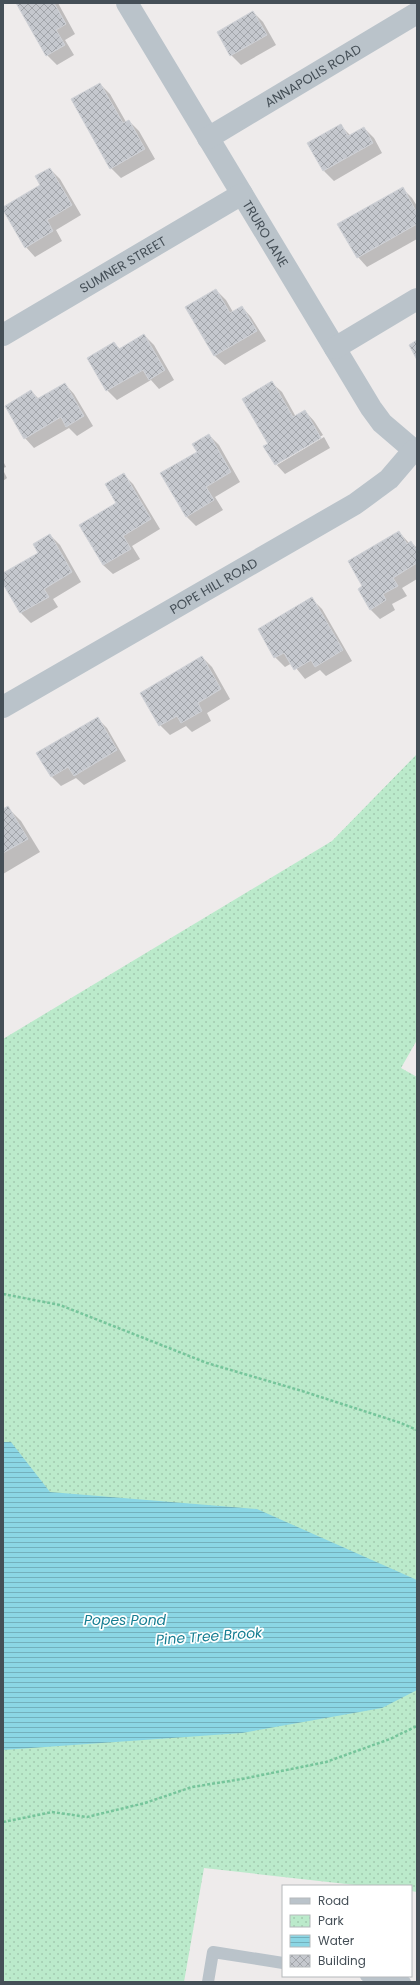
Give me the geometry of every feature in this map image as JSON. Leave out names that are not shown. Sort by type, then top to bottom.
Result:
[{"type":"street","name":"TRURO LANE","points":[[127,3],[335,348],[382,423],[415,452]]},
{"type":"street","name":"ANNAPOLIS ROAD","points":[[208,138],[417,13]]},
{"type":"street","name":"SUMNER STREET","points":[[3,335],[242,194]]},
{"type":"street","points":[[335,348],[417,299]]},
{"type":"street","name":"POPE HILL ROAD","points":[[3,707],[355,504],[389,478],[415,452]]},
{"type":"lane","points":[[208,1982],[213,1952],[282,1963]]},
{"type":"lane","points":[[372,1977],[405,1982]]},
{"type":"path","points":[[3,1294],[60,1305],[207,1362],[401,1423],[417,1430]]},
{"type":"path","points":[[3,1822],[52,1812],[88,1817],[145,1803],[192,1787],[242,1779],[326,1762],[390,1739],[417,1726]]},
{"type":"green space","points":[[417,754],[417,1040],[401,1068],[417,1077],[417,1892],[412,1891],[412,1885],[355,1885],[204,1868],[184,1982],[3,1982],[3,1039],[332,841]]},
{"type":"water","name":"Popes Pond","points":[[3,1442],[11,1442],[50,1492],[257,1509],[417,1580],[417,1690],[382,1708],[242,1733],[3,1750]]},
{"type":"building","points":[[16,3],[54,3],[66,24],[56,30],[65,45],[46,56]]},
{"type":"building","points":[[253,11],[267,35],[230,56],[217,32]]},
{"type":"building","points":[[100,83],[123,123],[129,120],[145,149],[110,169],[71,99]]},
{"type":"building","points":[[341,124],[348,136],[364,127],[373,143],[323,171],[307,143]]},
{"type":"building","points":[[50,168],[72,205],[47,220],[53,231],[25,248],[3,210],[3,207],[40,185],[35,176]]},
{"type":"building","points":[[403,187],[417,213],[417,224],[357,258],[337,224]]},
{"type":"building","points":[[216,289],[230,313],[242,306],[257,331],[214,356],[185,307]]},
{"type":"building","points":[[144,334],[165,370],[149,380],[143,370],[106,391],[87,358],[114,342],[119,349]]},
{"type":"building","points":[[417,340],[417,360],[409,345]]},
{"type":"building","points":[[272,381],[293,417],[305,410],[321,438],[275,465],[263,446],[268,444],[242,399]]},
{"type":"building","points":[[65,383],[84,416],[66,427],[61,417],[24,439],[5,406],[31,390],[37,399]]},
{"type":"building","points":[[209,434],[231,472],[206,487],[214,500],[186,517],[160,473],[197,452],[192,444]]},
{"type":"building","points":[[124,473],[151,519],[123,536],[131,549],[103,565],[79,525],[116,503],[105,484]]},
{"type":"building","points":[[399,531],[407,544],[411,541],[417,551],[417,563],[393,578],[398,586],[383,594],[386,600],[370,610],[358,589],[362,586],[348,561]]},
{"type":"building","points":[[50,534],[72,572],[44,589],[49,597],[20,613],[3,584],[3,573],[38,553],[33,544]]},
{"type":"building","points":[[312,597],[343,650],[315,667],[311,660],[294,670],[284,653],[274,658],[258,629]]},
{"type":"building","points":[[202,656],[221,689],[198,703],[202,711],[181,723],[177,716],[159,726],[140,693]]},
{"type":"building","points":[[98,717],[117,750],[74,776],[68,767],[51,777],[36,753]]},
{"type":"building","points":[[8,806],[28,839],[3,853],[3,809]]},
{"type":"water label","name":"Pine Tree Brook","points":[[209,1636]]}]
